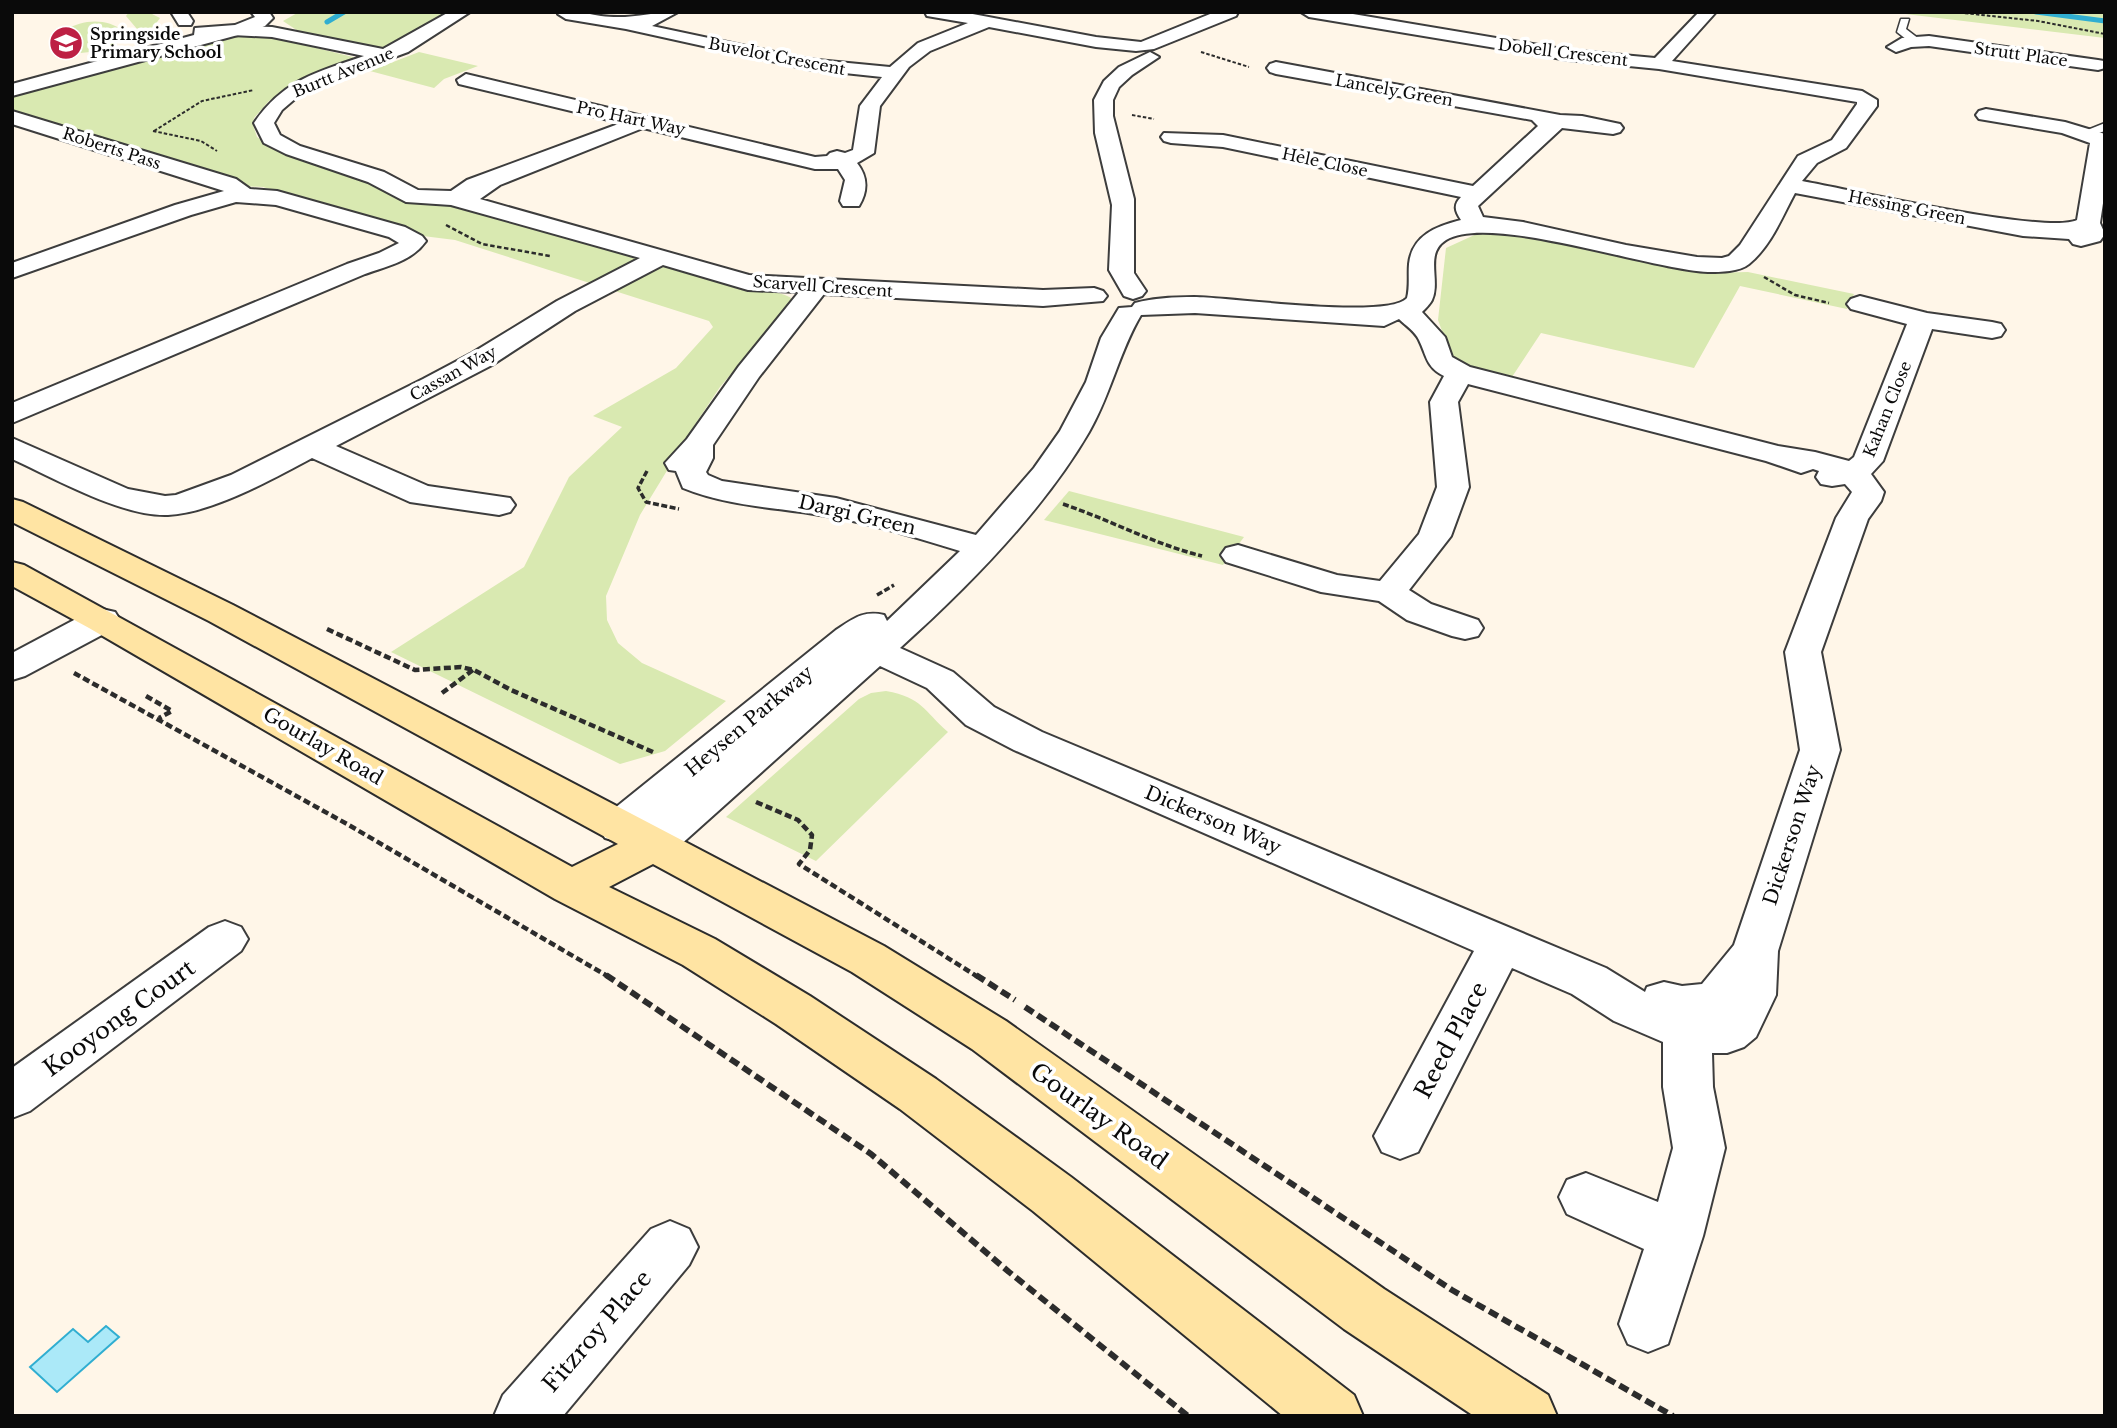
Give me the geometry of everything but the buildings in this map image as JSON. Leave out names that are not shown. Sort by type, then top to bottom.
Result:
[{"type":"main road","name":"Gourlay Road","points":[[12,509],[152,578],[868,958],[989,1035],[1364,1309],[1527,1416]]},
{"type":"main road","name":"Gourlay Road","points":[[12,572],[570,887],[699,951],[793,1010],[918,1094],[1052,1194],[1276,1374],[1333,1416]]},
{"type":"main road","points":[[88,613],[152,578]]},
{"type":"main road","points":[[570,887],[637,836]]},
{"type":"street","name":"Burtt Avenue","points":[[462,12],[416,41],[302,86],[281,99],[271,109],[264,123],[271,139],[293,150],[352,167],[421,199],[470,199]]},
{"type":"street","points":[[933,12],[1145,50],[1230,12]]},
{"type":"street","name":"Dobell Crescent","points":[[1309,12],[1568,55],[1659,64],[1861,99],[1838,147],[1808,159],[1754,246],[1730,264],[1677,261]]},
{"type":"street","points":[[1659,64],[1708,12]]},
{"type":"street","points":[[12,87],[255,25],[264,14],[289,35]]},
{"type":"street","name":"Buvelot Crescent","points":[[566,14],[600,21],[653,22],[807,64],[896,73]]},
{"type":"street","points":[[186,18],[186,30],[193,32],[262,31],[381,57]]},
{"type":"street","points":[[12,87],[170,37],[186,18]]},
{"type":"street","points":[[1447,36],[1469,20]]},
{"type":"street","points":[[840,159],[863,153],[870,106],[914,53],[983,22]]},
{"type":"street","name":"Strutt Place","points":[[1885,67],[1907,36],[2098,65]]},
{"type":"street","name":"Heysen Parkway","points":[[637,836],[863,644],[909,621],[947,580],[983,547],[1028,495],[1075,431],[1100,382],[1118,303],[1124,234],[1122,192],[1102,127],[1102,111],[1116,78],[1145,50]]},
{"type":"street","name":"Lancely Green","points":[[1276,68],[1512,111],[1545,125],[1613,128]]},
{"type":"street","name":"Pro Hart Way","points":[[467,80],[815,163],[840,159]]},
{"type":"street","name":"Hessing Green","points":[[1790,185],[2046,235],[2084,239],[2092,236],[2094,230],[2088,224],[2102,143],[2096,130],[1986,115]]},
{"type":"street","name":"Roberts Pass","points":[[12,117],[229,190]]},
{"type":"street","points":[[470,199],[475,185],[640,120]]},
{"type":"street","points":[[1477,225],[1467,212],[1467,204],[1545,125]]},
{"type":"street","points":[[27,140],[57,131]]},
{"type":"street","name":"Hele Close","points":[[1171,137],[1223,141],[1478,194]]},
{"type":"street","points":[[840,159],[853,170],[857,180],[851,201]]},
{"type":"street","points":[[12,271],[229,190],[277,198],[378,229],[394,239],[395,244],[356,269],[12,414]]},
{"type":"street","name":"Scarvell Crescent","points":[[470,199],[748,282],[1118,303]]},
{"type":"street","name":"Dobell Crescent","points":[[1413,306],[1422,254],[1430,240],[1442,232],[1477,225],[1506,225],[1713,271],[1743,269],[1754,256],[1754,246]]},
{"type":"street","name":"Cassan Way","points":[[12,447],[119,498],[126,507],[139,514],[159,517],[200,507],[242,482],[482,359],[566,306],[662,257]]},
{"type":"street","name":"Dargi Green","points":[[817,286],[748,372],[673,475],[675,485],[694,496],[712,498],[730,494],[788,499],[837,508],[983,547]]},
{"type":"street","points":[[1118,303],[1360,314],[1413,306],[1434,342],[1436,359],[1443,366],[1460,373],[1777,455],[1842,475]]},
{"type":"street","points":[[1850,305],[1900,312],[1922,320],[1992,330]]},
{"type":"street","name":"Kahan Close","points":[[1842,475],[1868,460],[1922,320]]},
{"type":"street","points":[[1389,592],[1435,536],[1453,487],[1444,402],[1460,373]]},
{"type":"street","points":[[312,447],[421,495],[499,506]]},
{"type":"street","name":"Dickerson Way","points":[[863,644],[940,680],[980,716],[1028,741],[1589,981],[1631,1007],[1687,1019],[1727,1033],[1740,1023],[1752,995],[1755,951],[1819,750],[1803,652],[1852,517],[1842,475]]},
{"type":"street","points":[[1238,555],[1333,585],[1389,592],[1419,612],[1465,628]]},
{"type":"street","points":[[16,656],[88,613]]},
{"type":"street","name":"Kooyong Court","points":[[12,1096],[225,939]]},
{"type":"street","name":"Reed Place","points":[[1400,1136],[1502,943]]},
{"type":"street","points":[[1648,1324],[1676,1236],[1699,1148],[1685,1055],[1687,1019]]},
{"type":"street","points":[[1586,1197],[1676,1236]]},
{"type":"street","name":"Fitzroy Place","points":[[524,1416],[670,1247]]},
{"type":"path","points":[[1954,12],[2038,21],[2105,34]]},
{"type":"path","points":[[154,131],[202,101],[243,94],[260,88]]},
{"type":"path","points":[[1743,269],[1766,278],[1795,295],[1850,305]]},
{"type":"path","points":[[1028,495],[1073,506],[1166,547],[1204,556],[1238,555]]},
{"type":"path","points":[[16,656],[46,675],[65,672],[80,674],[597,969],[871,1154],[1009,1272],[1188,1416]]},
{"type":"path","points":[[442,693],[474,670],[509,689],[617,732],[704,778],[798,820],[812,835],[810,850],[799,864],[967,968],[1452,1290],[1673,1416]]},
{"type":"path","points":[[146,696],[172,710],[159,718]]},
{"type":"green space","points":[[129,12],[148,12],[160,18],[149,33],[90,52],[71,54],[58,41],[74,37],[66,30],[87,22],[103,22],[123,31],[137,29],[126,16]]},
{"type":"green space","points":[[299,12],[451,12],[386,48],[372,49],[301,33],[283,21]]},
{"type":"green space","points":[[1897,12],[2105,12],[2105,38],[1897,13]]},
{"type":"green space","points":[[234,34],[264,35],[357,58],[295,85],[269,101],[254,118],[257,137],[283,154],[341,171],[388,193],[447,202],[697,276],[762,289],[791,298],[791,303],[720,387],[696,423],[640,515],[606,596],[607,620],[618,643],[642,663],[726,701],[665,751],[620,764],[391,652],[524,567],[569,477],[622,427],[593,416],[676,368],[713,327],[709,321],[455,240],[423,236],[263,187],[240,186],[12,112],[12,94]]},
{"type":"green space","points":[[419,52],[478,66],[444,79],[434,88],[370,71]]},
{"type":"green space","points":[[1481,232],[1528,234],[1708,273],[1748,272],[1854,294],[1847,309],[1740,286],[1694,368],[1541,333],[1510,380],[1455,367],[1438,320],[1446,248]]},
{"type":"green space","points":[[1069,491],[1244,537],[1223,565],[1044,520]]},
{"type":"green space","points":[[886,691],[915,701],[948,732],[816,861],[726,817],[859,699],[871,693]]},
{"type":"water","points":[[106,1326],[119,1337],[57,1392],[30,1367],[73,1329],[88,1342]]},
{"type":"waterway","points":[[327,22],[344,12]]},
{"type":"waterway","points":[[2036,12],[2105,21]]},
{"type":"place","name":"Springside Primary School","points":[[66,43]]}]
